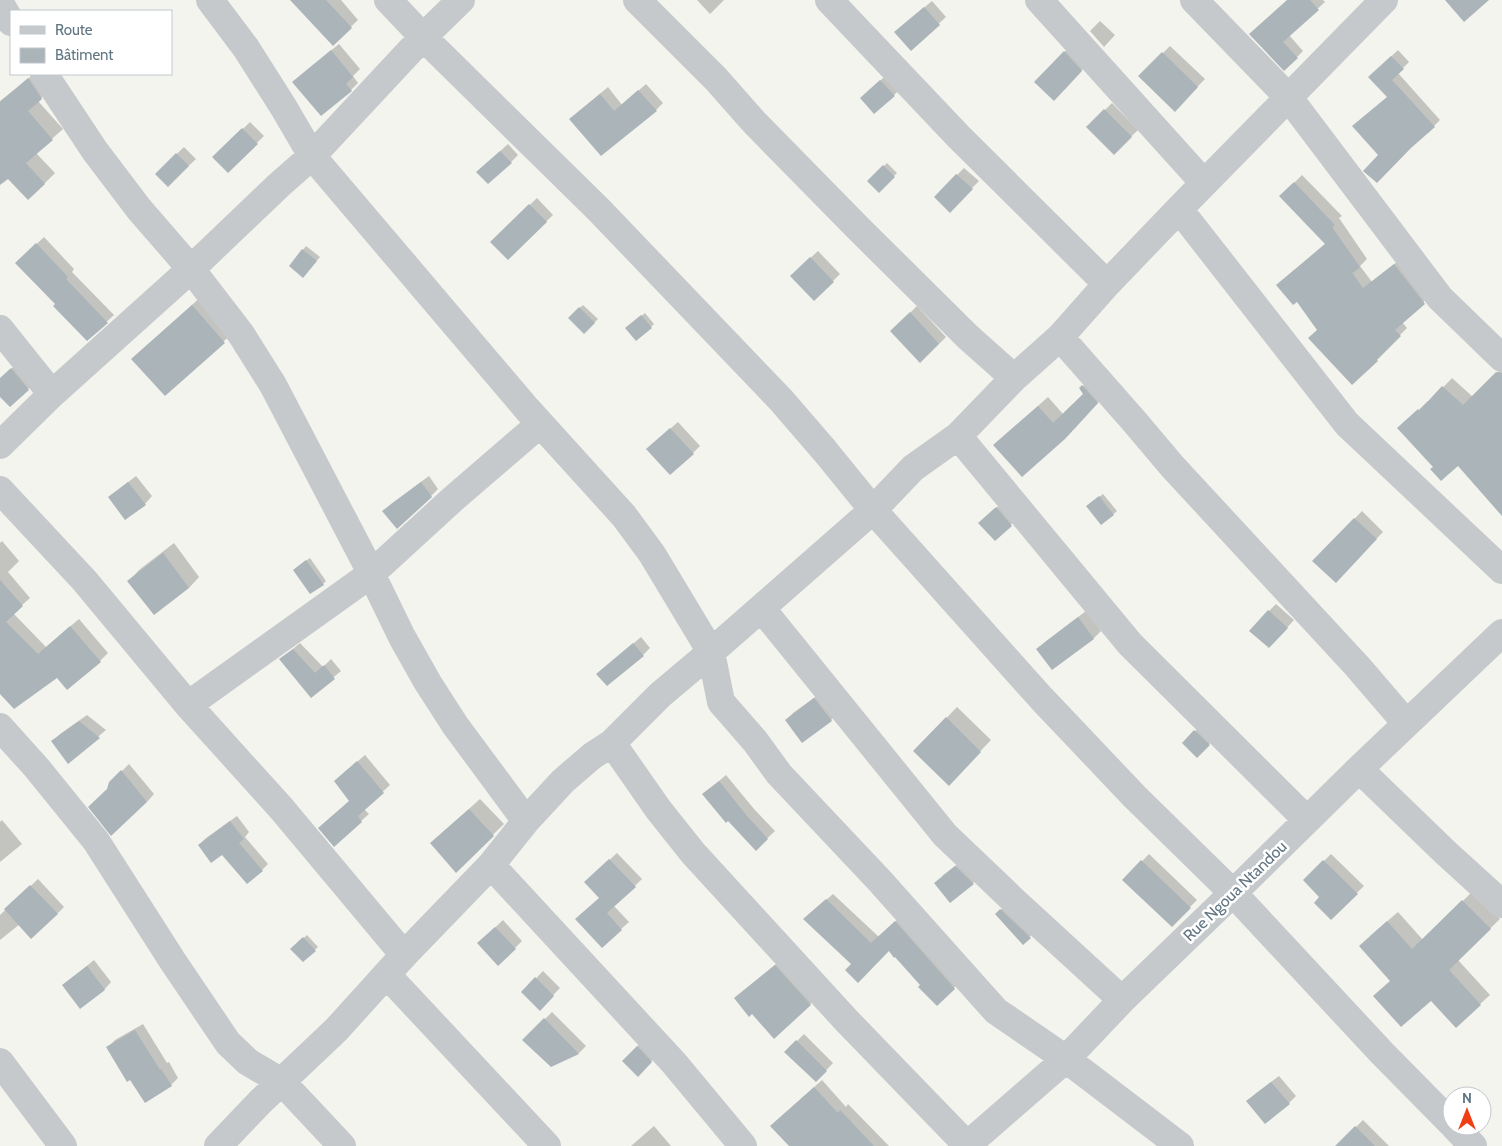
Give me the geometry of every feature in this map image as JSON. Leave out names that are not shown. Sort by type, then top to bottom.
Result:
[{"type":"street","points":[[210,0],[246,48],[312,156],[540,424],[624,516],[652,554],[711,652],[721,702],[755,741],[779,774],[879,880],[996,1010],[1066,1059],[1180,1146]]},
{"type":"street","points":[[388,0],[598,210],[781,400],[873,510],[1042,699],[1135,797],[1234,893],[1382,1053],[1442,1114]]},
{"type":"street","points":[[0,445],[52,394],[192,269],[279,185],[312,156],[423,37],[461,0]]},
{"type":"street","points":[[637,0],[716,79],[754,122],[858,228],[968,337],[1014,378]]},
{"type":"street","points":[[828,0],[959,137],[1107,284]]},
{"type":"street","points":[[1039,0],[1204,183]]},
{"type":"street","points":[[1194,0],[1289,98],[1440,298],[1502,358]]},
{"type":"street","points":[[218,1146],[336,1030],[491,865],[563,781],[592,756],[612,743],[660,695],[762,609],[873,510],[913,468],[958,436],[1014,378],[1060,337],[1107,284],[1179,209],[1384,0]]},
{"type":"street","points":[[0,3],[10,20]]},
{"type":"street","points":[[45,75],[95,151],[139,209],[192,269],[241,334],[273,385],[402,636],[428,682],[455,725],[526,822]]},
{"type":"street","points":[[1179,209],[1347,424],[1502,570]]},
{"type":"street","points":[[0,328],[52,394]]},
{"type":"street","points":[[1060,337],[1179,474],[1357,666],[1406,723]]},
{"type":"street","points":[[188,705],[371,574],[454,498],[540,424]]},
{"type":"street","points":[[958,436],[1130,644],[1307,820]]},
{"type":"street","points":[[0,490],[84,580],[188,705],[281,808],[396,965],[547,1146]]},
{"type":"street","points":[[762,609],[945,835],[1122,1000]]},
{"type":"street","name":"Rue Ngoua Ntandou","points":[[966,1146],[1066,1059],[1122,1000],[1234,893],[1406,723],[1502,633]]},
{"type":"street","points":[[0,727],[36,766],[96,841],[177,968],[228,1043],[248,1062],[282,1082],[342,1146]]},
{"type":"street","points":[[612,743],[658,809],[693,853],[846,1020],[966,1146]]},
{"type":"street","points":[[1359,769],[1438,846],[1502,904]]},
{"type":"street","points":[[491,865],[674,1063],[743,1146]]},
{"type":"street","points":[[0,1062],[63,1146]]},
{"type":"street","points":[[1463,1136],[1473,1146]]},
{"type":"building","points":[[290,0],[326,0],[352,28],[333,46]]},
{"type":"building","points":[[1287,0],[1310,0],[1319,10],[1283,42],[1298,58],[1284,71],[1249,34]]},
{"type":"building","points":[[1445,0],[1489,0],[1464,22]]},
{"type":"building","points":[[924,7],[940,25],[911,51],[894,32]]},
{"type":"building","points":[[331,50],[353,77],[346,84],[352,91],[321,116],[292,82]]},
{"type":"building","points":[[1064,51],[1082,71],[1054,101],[1034,82]]},
{"type":"building","points":[[1162,52],[1198,87],[1175,112],[1138,76]]},
{"type":"building","points":[[1391,56],[1404,69],[1392,80],[1435,127],[1411,148],[1377,183],[1363,171],[1378,155],[1352,126],[1387,97],[1368,77]]},
{"type":"building","points":[[28,78],[42,99],[28,111],[53,140],[26,163],[45,184],[28,200],[8,179],[0,185],[0,102]]},
{"type":"building","points":[[880,80],[895,96],[874,114],[860,98]]},
{"type":"building","points":[[638,90],[657,111],[601,156],[569,119],[600,94],[614,111]]},
{"type":"building","points":[[1104,109],[1132,137],[1114,155],[1086,127]]},
{"type":"building","points":[[242,128],[258,144],[228,173],[212,157]]},
{"type":"building","points":[[500,151],[512,163],[488,184],[476,172]]},
{"type":"building","points":[[176,153],[189,166],[168,187],[155,174]]},
{"type":"building","points":[[883,165],[895,177],[879,193],[867,181]]},
{"type":"building","points":[[956,174],[973,189],[950,213],[934,197]]},
{"type":"building","points":[[1294,182],[1335,225],[1332,227],[1360,267],[1353,273],[1350,270],[1363,288],[1394,264],[1425,304],[1395,330],[1401,336],[1352,385],[1308,338],[1317,330],[1297,302],[1293,305],[1276,285],[1325,244],[1279,196]]},
{"type":"building","points":[[529,204],[547,222],[508,260],[490,242]]},
{"type":"building","points":[[36,243],[68,277],[66,279],[108,323],[87,341],[53,306],[55,304],[15,263]]},
{"type":"building","points":[[302,249],[317,261],[303,278],[289,266]]},
{"type":"building","points":[[810,257],[834,282],[814,301],[790,276]]},
{"type":"building","points":[[192,305],[225,343],[165,396],[131,359]]},
{"type":"building","points":[[579,307],[595,323],[584,334],[568,318]]},
{"type":"building","points":[[910,312],[939,344],[920,363],[890,331]]},
{"type":"building","points":[[641,315],[652,328],[636,341],[625,328]]},
{"type":"building","points":[[11,368],[29,390],[10,407],[0,397],[0,378]]},
{"type":"building","points":[[1496,372],[1502,373],[1502,516],[1458,466],[1441,481],[1430,469],[1433,467],[1397,428],[1418,409],[1419,411],[1442,386],[1463,405]]},
{"type":"building","points":[[1082,385],[1098,403],[1065,439],[1022,477],[993,445],[1038,406],[1053,423],[1083,394],[1079,388]]},
{"type":"building","points":[[670,428],[694,454],[670,475],[646,449]]},
{"type":"building","points":[[128,482],[146,505],[125,520],[108,497]]},
{"type":"building","points":[[421,482],[432,497],[397,529],[382,511]]},
{"type":"building","points":[[1099,496],[1114,515],[1101,525],[1086,506]]},
{"type":"building","points":[[996,507],[1012,526],[995,541],[978,523]]},
{"type":"building","points":[[1354,518],[1377,539],[1336,583],[1312,561]]},
{"type":"building","points":[[163,553],[189,588],[154,615],[127,581]]},
{"type":"building","points":[[306,560],[324,585],[310,594],[293,570]]},
{"type":"building","points":[[0,580],[23,606],[6,622],[38,654],[70,626],[101,662],[67,690],[57,678],[14,709],[0,694]]},
{"type":"building","points":[[1268,610],[1288,628],[1269,648],[1249,631]]},
{"type":"building","points":[[1078,617],[1094,639],[1052,670],[1036,649]]},
{"type":"building","points":[[633,643],[644,656],[607,686],[596,674]]},
{"type":"building","points":[[293,649],[315,673],[324,665],[335,679],[311,698],[279,659]]},
{"type":"building","points":[[814,698],[832,721],[802,743],[785,720]]},
{"type":"building","points":[[946,717],[981,752],[949,786],[913,751]]},
{"type":"building","points":[[79,721],[100,738],[68,764],[51,741]]},
{"type":"building","points":[[1194,730],[1210,745],[1197,758],[1182,743]]},
{"type":"building","points":[[357,761],[384,793],[358,816],[362,822],[334,847],[318,828],[349,801],[334,781]]},
{"type":"building","points":[[121,770],[147,802],[111,836],[88,807],[107,789],[109,782]]},
{"type":"building","points":[[719,781],[768,839],[756,851],[728,821],[726,823],[702,794]]},
{"type":"building","points":[[469,809],[494,836],[456,873],[430,843]]},
{"type":"building","points":[[230,821],[244,839],[239,843],[263,871],[247,884],[222,855],[211,863],[198,845]]},
{"type":"building","points":[[609,859],[636,887],[607,913],[622,930],[602,948],[575,919],[599,898],[584,882]]},
{"type":"building","points":[[1141,860],[1191,908],[1172,927],[1122,880]]},
{"type":"building","points":[[1323,860],[1358,894],[1331,920],[1314,903],[1319,897],[1303,880]]},
{"type":"building","points":[[955,866],[974,884],[950,903],[934,883]]},
{"type":"building","points":[[30,885],[58,914],[31,939],[4,909]]},
{"type":"building","points":[[826,899],[871,943],[895,921],[955,989],[937,1006],[918,987],[920,985],[889,951],[858,983],[845,970],[851,964],[803,919]]},
{"type":"building","points":[[1462,900],[1491,929],[1449,970],[1481,1005],[1456,1028],[1431,1001],[1401,1027],[1373,996],[1390,981],[1359,946],[1387,921],[1412,949]]},
{"type":"building","points":[[1000,909],[1031,938],[1023,945],[995,914]]},
{"type":"building","points":[[495,927],[516,949],[498,966],[477,943]]},
{"type":"building","points":[[303,937],[316,951],[303,962],[290,949]]},
{"type":"building","points":[[775,965],[811,1005],[774,1039],[752,1014],[749,1017],[734,998]]},
{"type":"building","points":[[87,966],[105,990],[80,1009],[62,985]]},
{"type":"building","points":[[535,977],[554,996],[540,1011],[521,992]]},
{"type":"building","points":[[544,1018],[579,1054],[551,1067],[522,1040]]},
{"type":"building","points":[[135,1030],[172,1086],[145,1103],[130,1080],[127,1082],[106,1047]]},
{"type":"building","points":[[796,1040],[827,1071],[816,1082],[784,1052]]},
{"type":"building","points":[[637,1046],[652,1062],[638,1077],[622,1061]]},
{"type":"building","points":[[1271,1082],[1290,1104],[1265,1124],[1246,1101]]},
{"type":"building","points":[[814,1087],[838,1113],[840,1110],[874,1146],[789,1146],[770,1126]]},
{"type":"building","points":[[1355,1126],[1375,1146],[1335,1146]]}]
